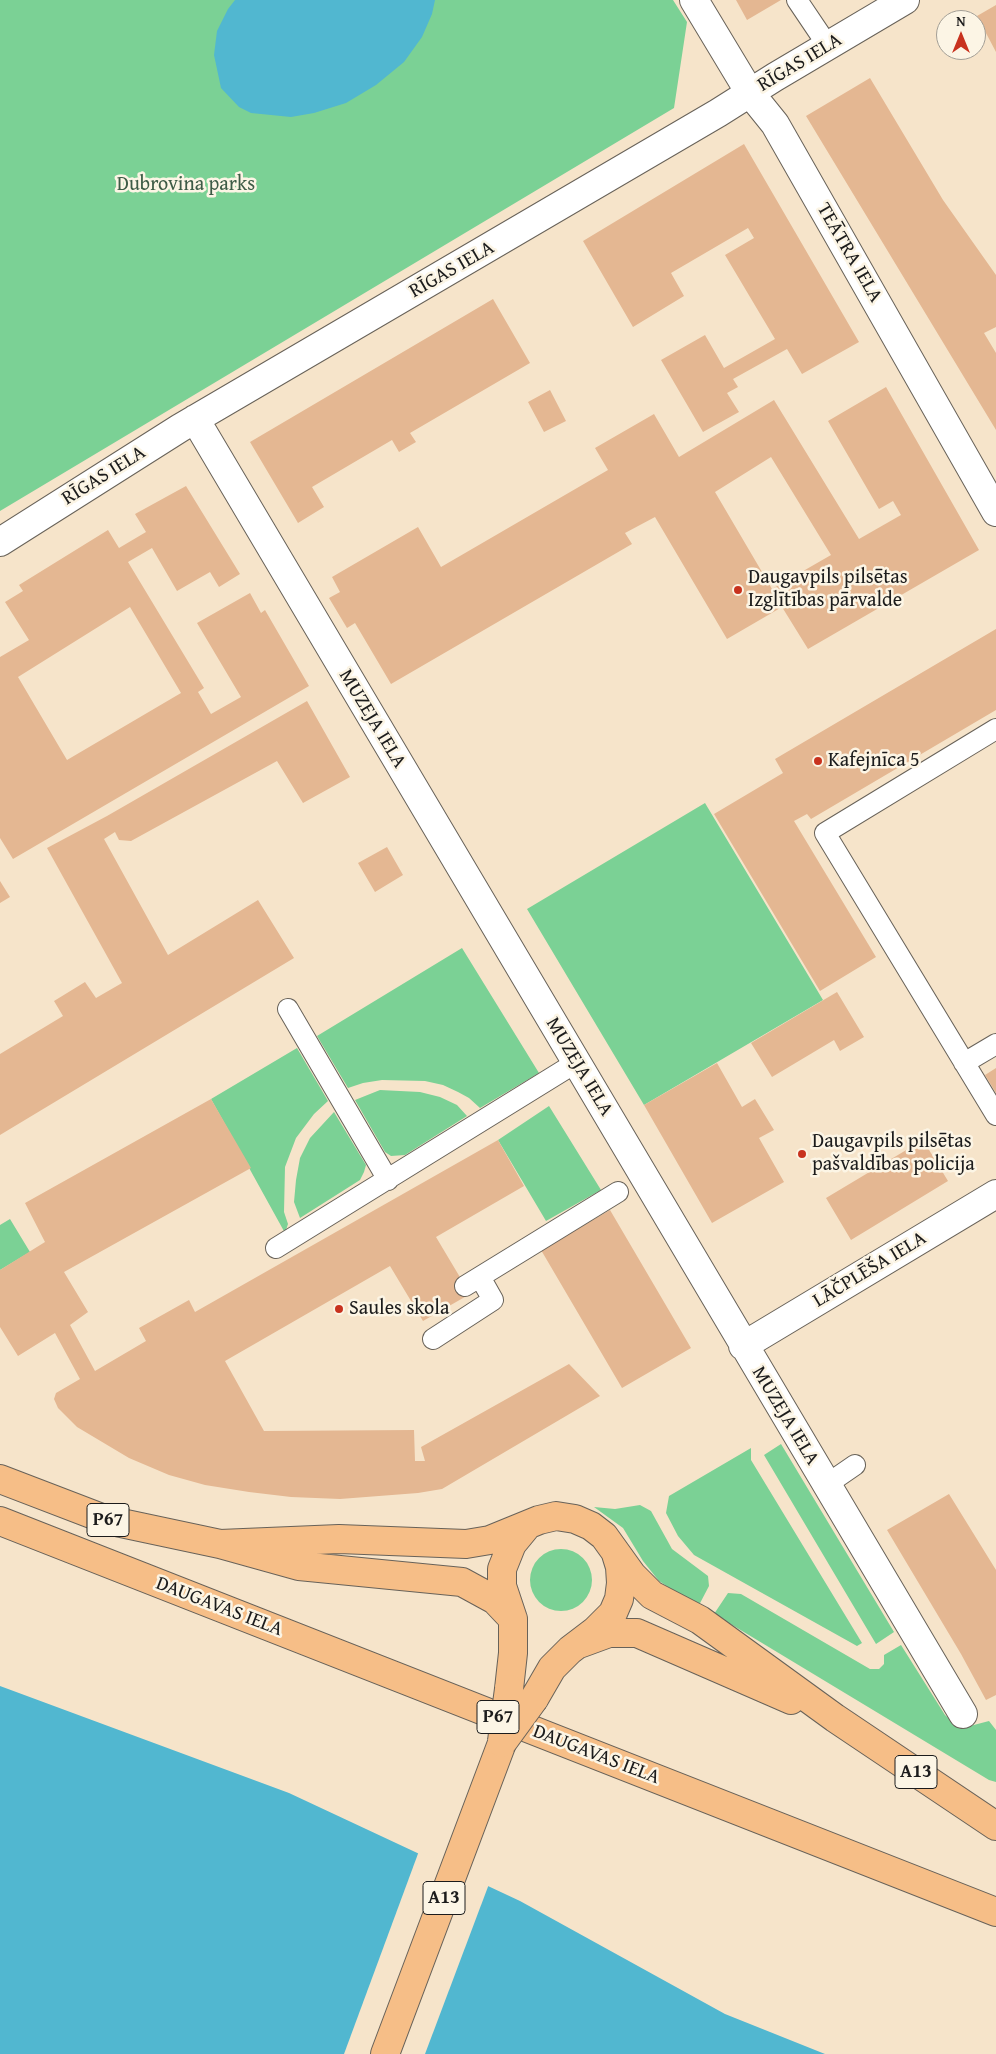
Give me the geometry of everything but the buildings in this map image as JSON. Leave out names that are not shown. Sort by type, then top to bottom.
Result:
[{"type":"main road","name":"DAUGAVAS IELA","points":[[0,1479],[107,1520],[220,1544],[300,1566],[462,1582],[495,1600],[513,1619]]},
{"type":"main road","name":"DAUGAVAS IELA","points":[[220,1544],[338,1539],[466,1544],[490,1540],[526,1527],[539,1520],[556,1516],[575,1519],[591,1526],[604,1536],[632,1575],[652,1595],[700,1620],[835,1718],[996,1826]]},
{"type":"main road","name":"DAUGAVAS IELA","points":[[0,1521],[996,1912]]},
{"type":"main road","points":[[502,1743],[513,1653],[513,1619],[502,1586],[502,1569],[512,1544],[526,1527]]},
{"type":"main road","name":"DAUGAVAS IELA","points":[[502,1743],[534,1699],[552,1668],[613,1612],[621,1583],[620,1567],[614,1548]]},
{"type":"main road","name":"DAUGAVAS IELA","points":[[578,1644],[610,1633],[637,1633],[835,1718]]},
{"type":"main road","name":"A13","points":[[385,2054],[502,1743]]},
{"type":"street","name":"TEĀTRA IELA","points":[[694,0],[750,93],[775,124],[996,512]]},
{"type":"street","name":"RĪGAS IELA","points":[[0,542],[195,419],[905,0]]},
{"type":"street","name":"MUZEJA IELA","points":[[195,419],[476,895],[577,1062],[743,1346],[963,1714]]},
{"type":"street","name":"LĀČPLĒŠA IELA","points":[[743,1346],[996,1194]]},
{"type":"lane","points":[[797,0],[828,46]]},
{"type":"lane","points":[[996,729],[825,833],[996,1114]]},
{"type":"lane","points":[[288,1009],[388,1180]]},
{"type":"lane","points":[[964,1063],[996,1044]]},
{"type":"lane","points":[[276,1248],[577,1062]]},
{"type":"lane","points":[[433,1338],[493,1300],[473,1282],[618,1192]]},
{"type":"lane","points":[[826,1485],[855,1465]]},
{"type":"green space","name":"Dubrovina parks","points":[[0,0],[673,0],[687,22],[674,108],[0,511]]},
{"type":"green space","points":[[705,803],[823,1000],[644,1105],[527,909]]},
{"type":"green space","points":[[462,948],[539,1073],[480,1108],[469,1098],[458,1092],[443,1085],[425,1081],[382,1080],[348,1088],[317,1036]]},
{"type":"green space","points":[[297,1048],[328,1101],[314,1114],[296,1138],[285,1167],[284,1212],[288,1224],[285,1233],[211,1099]]},
{"type":"green space","points":[[380,1090],[420,1092],[440,1097],[457,1105],[467,1116],[405,1155],[391,1156],[385,1152],[355,1100]]},
{"type":"green space","points":[[549,1106],[601,1190],[546,1221],[498,1140]]},
{"type":"green space","points":[[334,1112],[366,1165],[364,1172],[360,1180],[300,1218],[294,1202],[300,1158],[310,1138]]},
{"type":"green space","points":[[10,1219],[30,1252],[0,1270],[0,1225]]},
{"type":"green space","points":[[781,1444],[894,1632],[876,1644],[764,1455]]},
{"type":"green space","points":[[751,1448],[751,1460],[862,1643],[857,1646],[694,1555],[678,1536],[666,1513],[669,1496]]},
{"type":"green space","points":[[640,1505],[651,1511],[672,1549],[708,1576],[709,1586],[698,1607],[659,1581],[643,1561],[623,1528],[594,1507],[615,1509]]},
{"type":"green space","points":[[555,1549],[567,1549],[583,1558],[590,1568],[592,1580],[590,1592],[583,1602],[567,1611],[555,1611],[544,1606],[535,1597],[530,1586],[530,1574],[535,1563],[544,1554]]},
{"type":"green space","points":[[728,1593],[741,1594],[870,1669],[879,1669],[884,1664],[884,1655],[901,1645],[945,1715],[954,1723],[970,1726],[989,1721],[996,1730],[996,1782],[989,1780],[714,1614]]},
{"type":"water","points":[[235,0],[435,0],[432,14],[422,37],[404,62],[376,85],[346,103],[314,113],[291,117],[251,113],[239,107],[221,88],[214,55],[217,31],[228,9]]},
{"type":"water","points":[[0,1686],[289,1793],[520,1901],[725,2014],[825,2054],[0,2054]]},
{"type":"pier","points":[[419,1851],[489,1884],[425,2054],[344,2054]]},
{"type":"place","name":"Daugavpils pilsētas Izglītības pārvalde","points":[[738,590]]},
{"type":"place","name":"Kafejnīca 5","points":[[818,761]]},
{"type":"place","name":"Daugavpils pilsētas pašvaldības policija","points":[[802,1154]]},
{"type":"place","name":"Saules skola","points":[[339,1309]]}]
